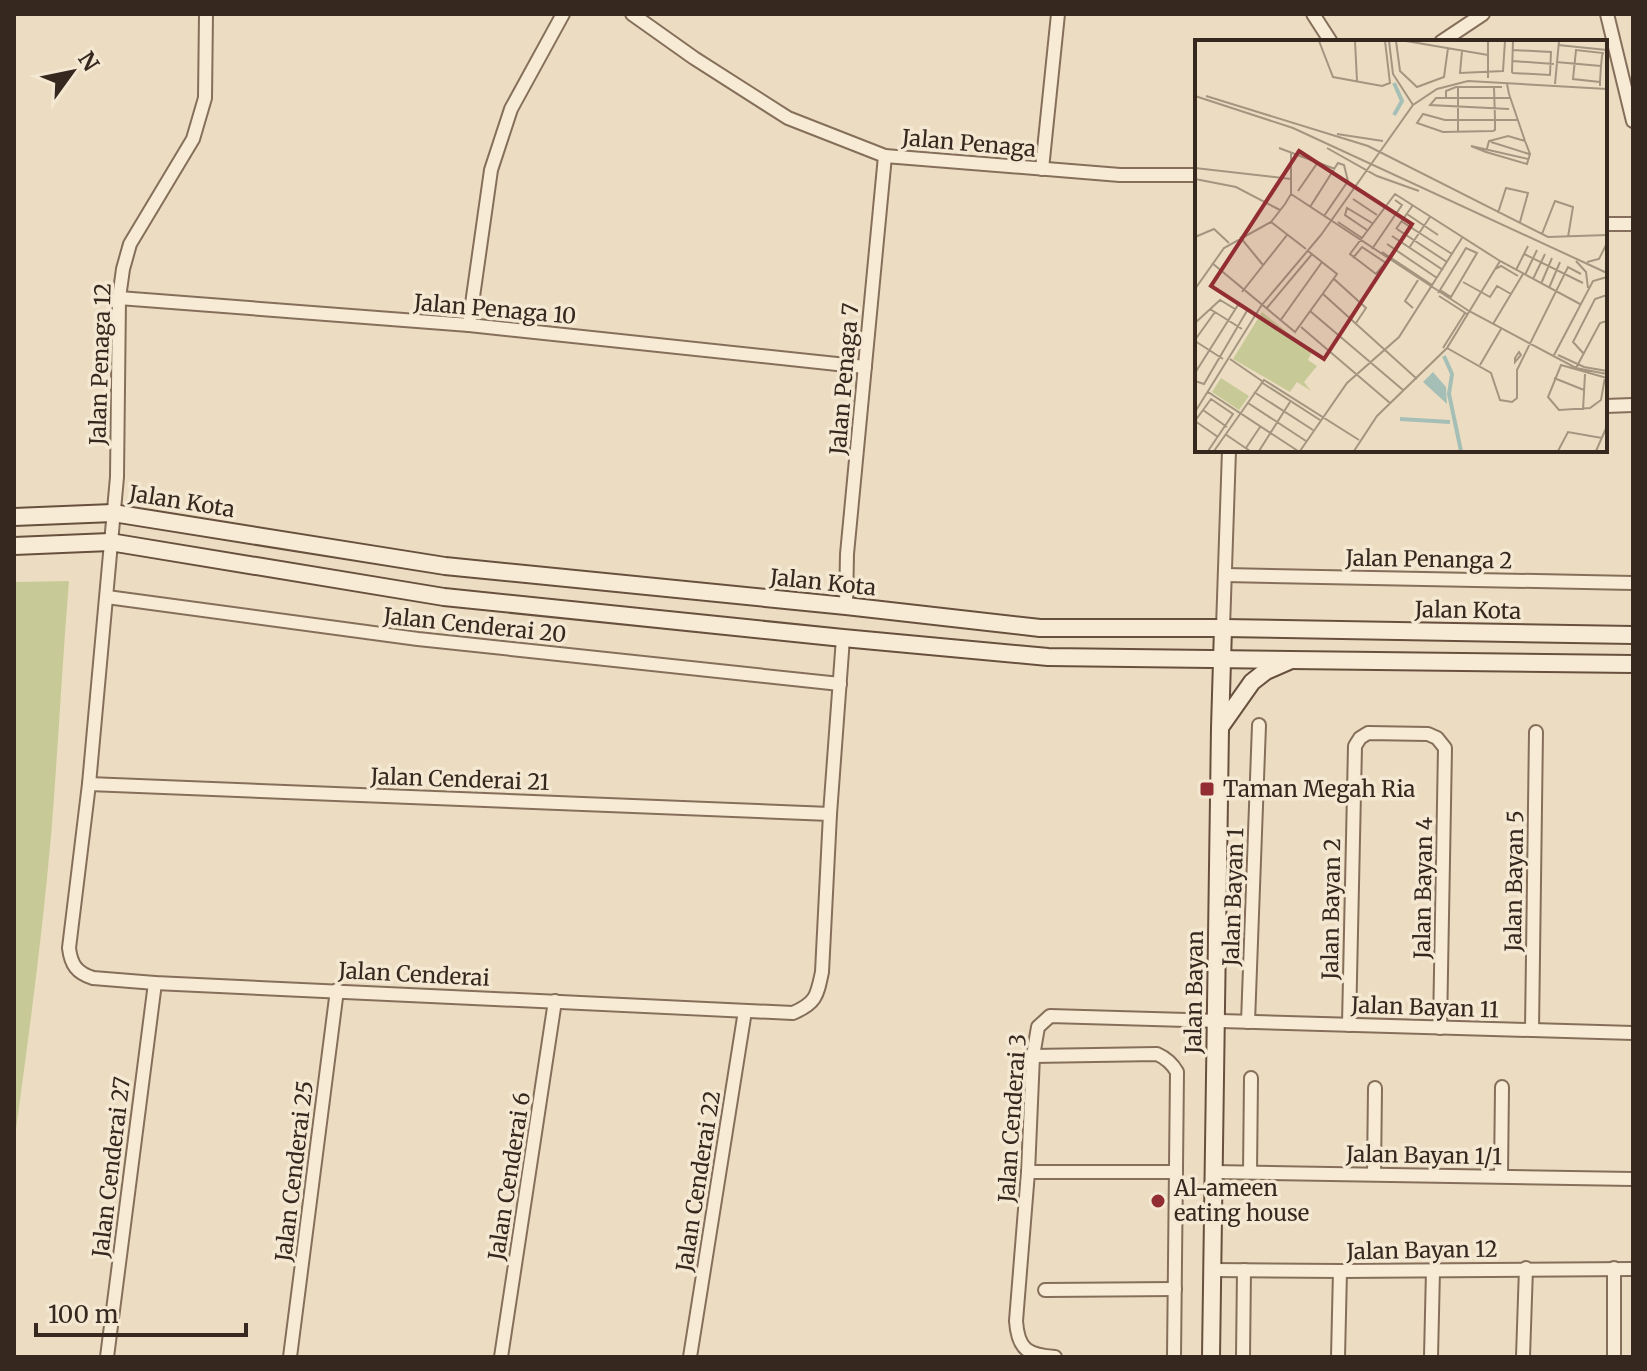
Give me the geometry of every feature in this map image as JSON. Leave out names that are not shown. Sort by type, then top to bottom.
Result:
[{"type":"main road","name":"Jalan Kota","points":[[14,517],[113,513],[445,566],[1040,628],[1633,635]]},
{"type":"main road","points":[[14,546],[110,542],[444,597],[1048,657],[1633,664]]},
{"type":"main road","name":"Jalan Bayan","points":[[1211,1357],[1223,628]]},
{"type":"main road","points":[[1220,728],[1252,682],[1266,671],[1294,659]]},
{"type":"street","name":"Jalan Penaga 12","points":[[110,542],[117,477],[119,298],[123,269],[130,244],[193,139],[205,98],[206,14]]},
{"type":"street","points":[[469,325],[491,170],[511,109],[563,14]]},
{"type":"street","name":"Jalan Penaga","points":[[632,14],[788,118],[885,156],[1120,175],[1195,175]]},
{"type":"street","points":[[1042,169],[1058,14]]},
{"type":"street","points":[[1313,14],[1330,40]]},
{"type":"street","points":[[1444,40],[1483,14]]},
{"type":"street","points":[[1607,14],[1633,121]]},
{"type":"street","name":"Jalan Penaga 7","points":[[846,606],[847,554],[885,156]]},
{"type":"street","points":[[1607,224],[1633,224]]},
{"type":"street","name":"Jalan Penaga 10","points":[[119,298],[469,325],[865,367]]},
{"type":"street","points":[[1607,406],[1633,405]]},
{"type":"street","points":[[1223,628],[1229,452]]},
{"type":"street","name":"Jalan Cenderai","points":[[110,542],[89,784],[69,948],[70,959],[77,970],[93,978],[793,1013],[808,1006],[818,992],[822,972],[843,638]]},
{"type":"street","name":"Jalan Penanga 2","points":[[1225,575],[1633,583]]},
{"type":"street","name":"Jalan Cenderai 20","points":[[107,597],[418,639],[840,684]]},
{"type":"street","name":"Jalan Bayan 1","points":[[1248,1022],[1259,725]]},
{"type":"street","name":"Jalan Bayan 5","points":[[1532,1030],[1536,732]]},
{"type":"street","name":"Jalan Bayan 4","points":[[1355,746],[1368,733],[1428,734],[1437,738],[1445,748],[1440,1028]]},
{"type":"street","name":"Jalan Bayan 2","points":[[1349,1025],[1355,746]]},
{"type":"street","name":"Jalan Cenderai 21","points":[[89,784],[830,814]]},
{"type":"street","name":"Jalan Cenderai 27","points":[[107,1357],[155,983]]},
{"type":"street","name":"Jalan Cenderai 25","points":[[290,1357],[337,990]]},
{"type":"street","name":"Jalan Cenderai 6","points":[[501,1357],[555,1001]]},
{"type":"street","name":"Jalan Cenderai 22","points":[[690,1357],[745,1011]]},
{"type":"street","name":"Jalan Cenderai 3","points":[[1055,1357],[1037,1356],[1022,1346],[1016,1321],[1028,1172],[1033,1056],[1038,1027],[1050,1016],[1216,1022]]},
{"type":"street","name":"Jalan Bayan 11","points":[[1216,1022],[1633,1033]]},
{"type":"street","points":[[1033,1056],[1157,1054],[1165,1057],[1177,1072],[1174,1357]]},
{"type":"street","points":[[1250,1172],[1251,1078]]},
{"type":"street","points":[[1501,1176],[1502,1087]]},
{"type":"street","points":[[1374,1174],[1375,1088]]},
{"type":"street","points":[[1028,1172],[1176,1172]]},
{"type":"street","name":"Jalan Bayan 1/1","points":[[1214,1172],[1633,1179]]},
{"type":"street","points":[[1523,1357],[1526,1268]]},
{"type":"street","points":[[1614,1268],[1614,1357]]},
{"type":"street","name":"Jalan Bayan 12","points":[[1212,1270],[1633,1269]]},
{"type":"street","points":[[1243,1357],[1244,1270]]},
{"type":"street","points":[[1431,1357],[1433,1270]]},
{"type":"street","points":[[1338,1357],[1340,1271]]},
{"type":"street","points":[[1045,1290],[1175,1289]]},
{"type":"green space","points":[[69,581],[47,875],[14,1144],[14,582]]},
{"type":"place","name":"Taman Megah Ria","points":[[1207,789]]},
{"type":"place","name":"Al-ameen eating house","points":[[1158,1201]]}]
